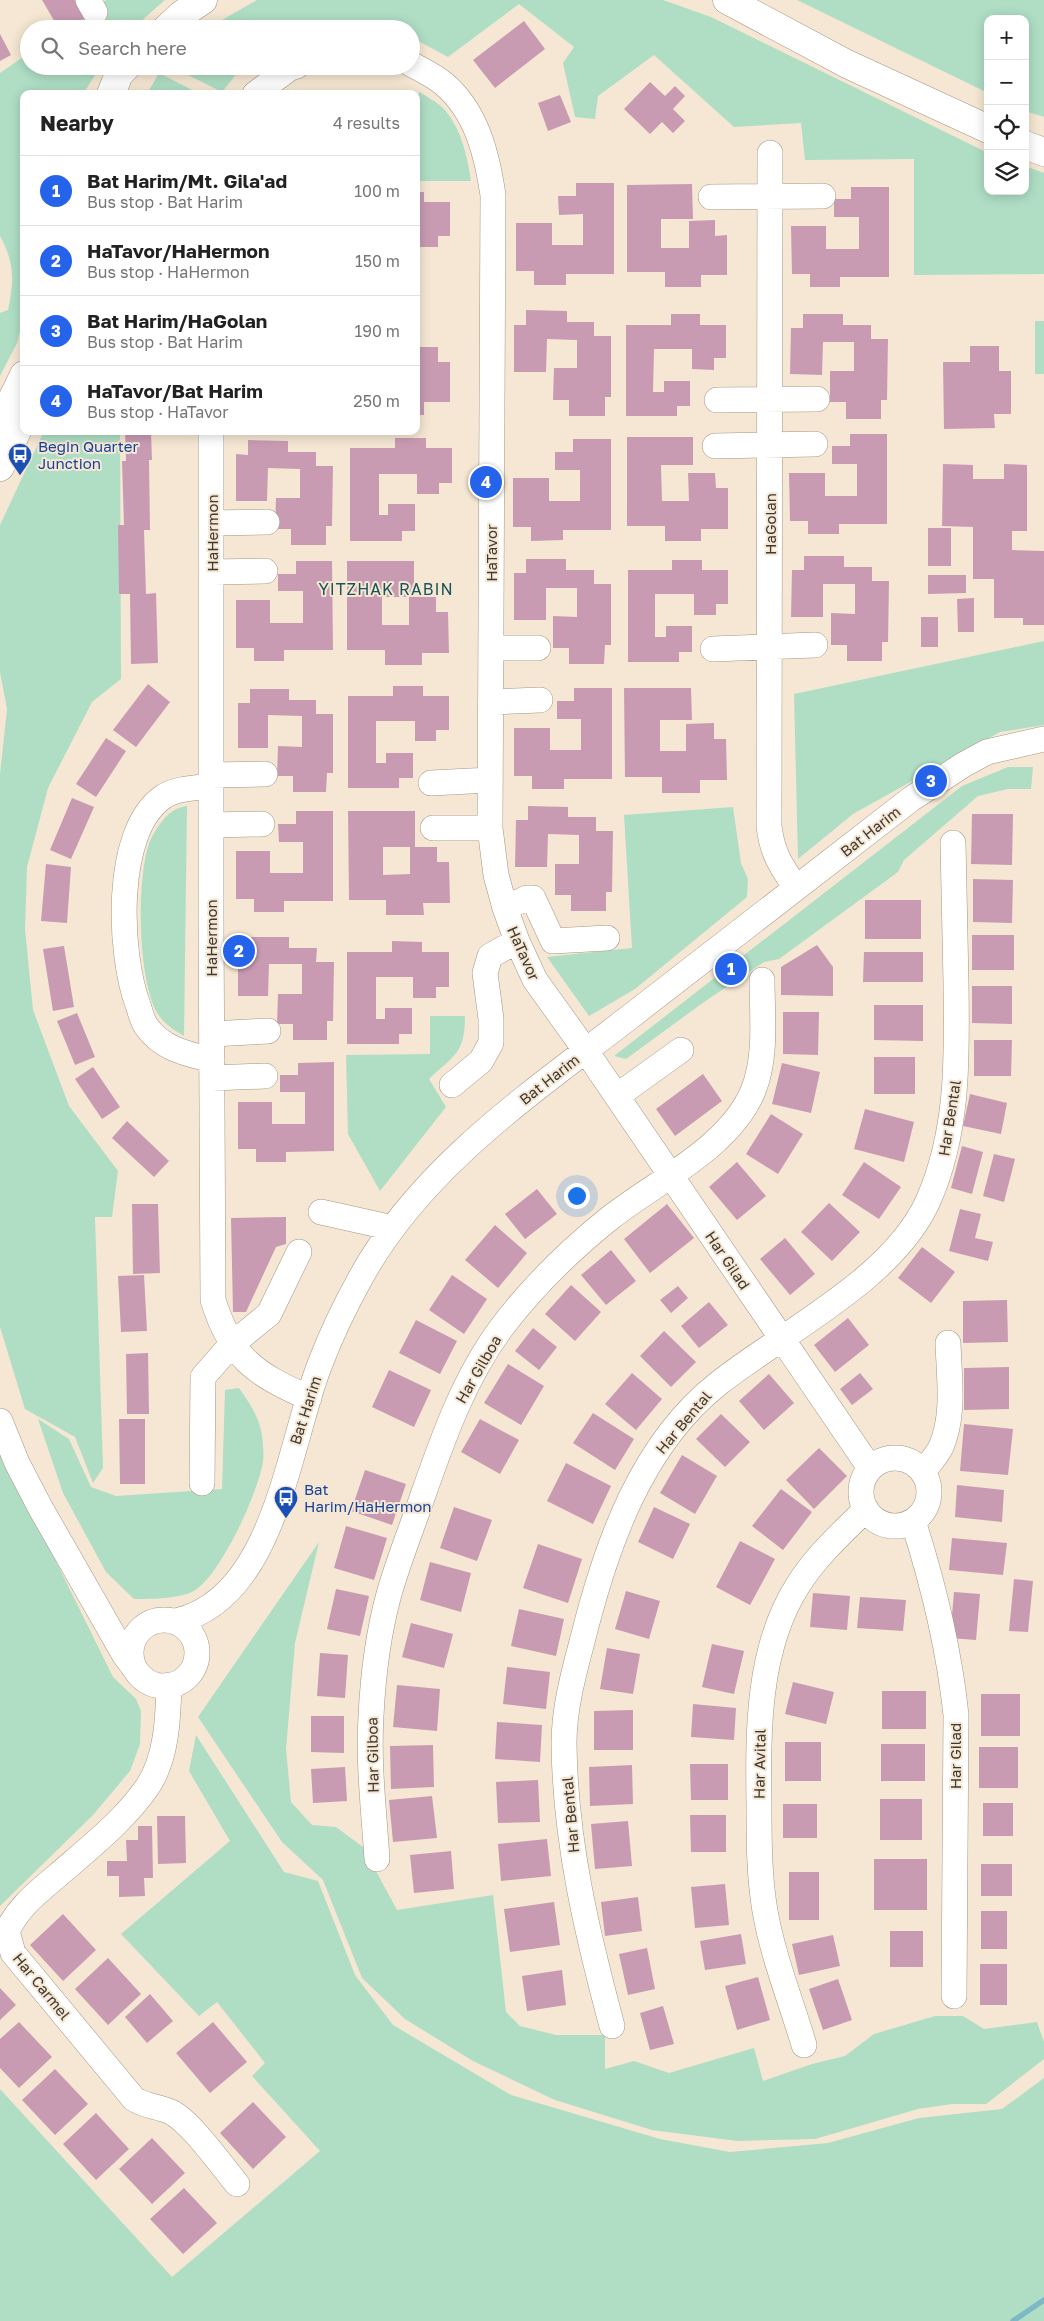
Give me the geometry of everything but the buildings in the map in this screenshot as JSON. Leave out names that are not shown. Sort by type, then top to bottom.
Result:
[{"type":"main road","points":[[176,20],[204,0]]},
{"type":"main road","points":[[727,0],[847,64],[984,127]]},
{"type":"main road","points":[[113,90],[119,75]]},
{"type":"main road","points":[[1029,146],[1044,152]]},
{"type":"main road","points":[[0,424],[20,384]]},
{"type":"main road","points":[[0,467],[20,424]]},
{"type":"street","name":"HaTavor","points":[[420,69],[444,84],[461,104],[478,132],[502,195],[488,267],[487,318],[500,397],[500,446],[487,521],[487,571],[491,648],[490,828],[496,875],[517,941],[535,980],[586,1051]]},
{"type":"street","points":[[260,90],[281,75]]},
{"type":"street","name":"HaGolan","points":[[770,153],[769,826],[772,847],[781,866],[796,888]]},
{"type":"street","points":[[711,197],[822,196]]},
{"type":"street","points":[[717,400],[817,399]]},
{"type":"street","name":"HaHermon","points":[[211,435],[213,1300],[220,1323],[232,1346],[252,1367],[274,1383],[308,1398]]},
{"type":"street","points":[[715,446],[815,444]]},
{"type":"street","points":[[212,523],[267,522]]},
{"type":"street","points":[[212,572],[265,571]]},
{"type":"street","points":[[713,649],[815,645]]},
{"type":"street","points":[[491,648],[538,648]]},
{"type":"street","points":[[490,702],[540,700]]},
{"type":"street","name":"Bat Harim","points":[[88,1588],[104,1605],[130,1620],[166,1621],[195,1617],[208,1610],[247,1571],[268,1531],[320,1364],[362,1276],[393,1228],[428,1186],[467,1148],[528,1094],[911,799],[963,765],[987,752],[1044,739]]},
{"type":"street","points":[[265,774],[211,781],[164,797],[149,813],[135,836],[127,870],[124,912],[126,953],[133,991],[145,1025],[161,1041],[212,1069],[265,1076]]},
{"type":"street","points":[[431,783],[490,780]]},
{"type":"street","points":[[211,825],[262,824]]},
{"type":"street","points":[[433,828],[490,828]]},
{"type":"street","name":"Har Bental","points":[[612,2026],[580,1898],[566,1788],[564,1740],[570,1694],[593,1597],[609,1550],[628,1504],[645,1470],[685,1415],[707,1392],[740,1366],[859,1283],[890,1257],[912,1230],[928,1202],[949,1136],[955,1099],[958,1058],[953,843]]},
{"type":"street","points":[[506,908],[527,898],[533,898],[553,941],[607,938]]},
{"type":"street","points":[[452,1085],[481,1061],[491,1043],[491,1019],[485,973],[490,956],[517,941]]},
{"type":"street","name":"Har Gilboa","points":[[377,1859],[370,1719],[379,1640],[389,1594],[456,1406],[501,1328],[529,1294],[583,1240],[644,1192],[671,1175],[726,1132],[742,1113],[754,1089],[760,1066],[762,980]]},
{"type":"street","points":[[212,1034],[268,1031]]},
{"type":"street","points":[[617,1096],[681,1050]]},
{"type":"street","name":"Har Gilad","points":[[586,1051],[870,1468]]},
{"type":"street","points":[[321,1212],[393,1228]]},
{"type":"street","points":[[202,1483],[203,1377],[232,1346],[269,1314],[299,1252]]},
{"type":"street","points":[[923,1472],[940,1447],[947,1426],[949,1404],[948,1343]]},
{"type":"street","name":"Bat Harim","points":[[0,1421],[17,1463],[37,1501],[124,1654],[135,1669]]},
{"type":"street","points":[[890,1458],[902,1458],[914,1463],[923,1472],[929,1489],[928,1502],[913,1521],[894,1526],[874,1518],[866,1509],[862,1489],[864,1478],[870,1468],[890,1458]]},
{"type":"street","name":"Har Avital","points":[[804,2045],[776,1956],[765,1911],[759,1851],[759,1729],[764,1683],[779,1625],[797,1585],[815,1561],[866,1509]]},
{"type":"street","name":"Har Gilad","points":[[913,1521],[928,1572],[953,1685],[956,1715],[954,1996]]},
{"type":"street","name":"Bat Harim","points":[[198,1654],[238,1582]]},
{"type":"street","points":[[166,1621],[192,1634],[198,1654],[190,1674],[182,1681],[169,1685],[152,1684],[135,1669],[131,1650],[133,1639],[147,1624],[166,1621]]},
{"type":"street","name":"Har Carmel","points":[[169,1685],[165,1734],[158,1764],[148,1785],[99,1839],[19,1909],[8,1931],[8,1937],[13,1953],[134,2098],[145,2106],[170,2112],[184,2121],[237,2184]]},
{"type":"green space","points":[[106,0],[165,0],[142,20],[77,20]]},
{"type":"green space","points":[[257,0],[663,0],[711,17],[984,151],[984,195],[1029,195],[1029,167],[1044,173],[1044,274],[914,275],[914,159],[805,160],[801,123],[734,127],[654,55],[598,96],[595,119],[575,117],[563,63],[574,47],[519,4],[448,57],[420,42],[420,20],[222,20]]},
{"type":"green space","points":[[797,0],[1044,0],[1044,117],[1029,112],[1029,15],[984,15],[984,91]]},
{"type":"green space","points":[[20,59],[20,75],[95,75],[86,90],[20,90],[20,331],[17,343],[0,376],[0,313],[8,310],[12,272],[5,246],[0,236],[0,73]]},
{"type":"green space","points":[[158,75],[163,75],[192,90],[149,90]]},
{"type":"green space","points":[[188,75],[236,75],[224,90],[218,90]]},
{"type":"green space","points":[[420,92],[443,108],[454,124],[465,151],[471,181],[420,181]]},
{"type":"green space","points":[[1035,321],[1044,321],[1044,374],[1035,374]]},
{"type":"green space","points":[[42,435],[120,435],[121,679],[92,702],[48,788],[27,867],[25,929],[33,1010],[69,1106],[118,1171],[112,1217],[95,1217],[103,1468],[93,1483],[75,1437],[25,1409],[0,1327],[0,774],[7,709],[0,672],[0,525]]},
{"type":"green space","points":[[1044,641],[1044,725],[1000,732],[853,814],[798,859],[794,694]]},
{"type":"green space","points":[[1008,767],[1033,767],[1031,789],[1008,789],[978,796],[904,860],[898,872],[779,959],[764,962],[704,1002],[626,1059],[614,1056],[962,786]]},
{"type":"green space","points":[[187,806],[184,1036],[160,1017],[152,1002],[143,957],[141,904],[145,857],[150,841],[170,813]]},
{"type":"green space","points":[[733,807],[741,863],[748,879],[747,897],[635,989],[589,1016],[547,957],[632,948],[624,815]]},
{"type":"green space","points":[[430,1016],[465,1016],[463,1038],[456,1053],[429,1079],[446,1107],[380,1191],[348,1134],[346,1055],[430,1054]]},
{"type":"green space","points":[[239,1388],[250,1405],[261,1429],[263,1462],[254,1493],[238,1530],[217,1565],[197,1589],[175,1597],[134,1599],[106,1572],[63,1493],[38,1419],[69,1439],[91,1487],[116,1496],[222,1489],[225,1390]]},
{"type":"green space","points":[[0,1448],[113,1677],[136,1699],[141,1711],[140,1744],[130,1771],[93,1815],[0,1906]]},
{"type":"green space","points":[[319,1542],[295,1643],[286,1749],[291,1802],[312,1825],[336,1827],[363,1847],[397,1910],[493,1895],[506,2012],[520,2026],[556,2035],[605,2035],[605,2069],[634,2061],[669,2073],[754,2048],[763,2081],[812,2064],[845,2056],[874,2034],[935,2016],[963,2016],[984,2029],[1037,2022],[1044,2042],[1044,2059],[986,2104],[952,2104],[918,2109],[815,2139],[737,2141],[652,2130],[555,2100],[473,2061],[405,2019],[362,1978],[323,1880],[282,1842],[198,1717]]},
{"type":"green space","points":[[196,1735],[284,1872],[318,1881],[355,1975],[393,2025],[511,2095],[660,2139],[730,2152],[828,2143],[919,2118],[1002,2109],[1044,2078],[1044,2321],[0,2321],[0,2089],[172,2277],[320,2151],[252,2076],[265,2063],[217,2002],[199,2016],[121,1934],[230,1841],[189,1771]]},
{"type":"waterway","points":[[1013,2321],[1044,2300]]},
{"type":"place","name":"Begin Quarter Junction","points":[[20,476]]},
{"type":"place","name":"HaTavor/Bat Harim","points":[[486,482]]},
{"type":"place","name":"Bat Harim/HaGolan","points":[[931,781]]},
{"type":"place","name":"HaTavor/HaHermon","points":[[239,951]]},
{"type":"place","name":"Bat Harim/Mt. Gila'ad","points":[[731,969]]},
{"type":"place","name":"Bat Harim/HaHermon","points":[[286,1519]]},
{"type":"district","name":"YITZHAK RABIN","points":[[386,589]]}]
